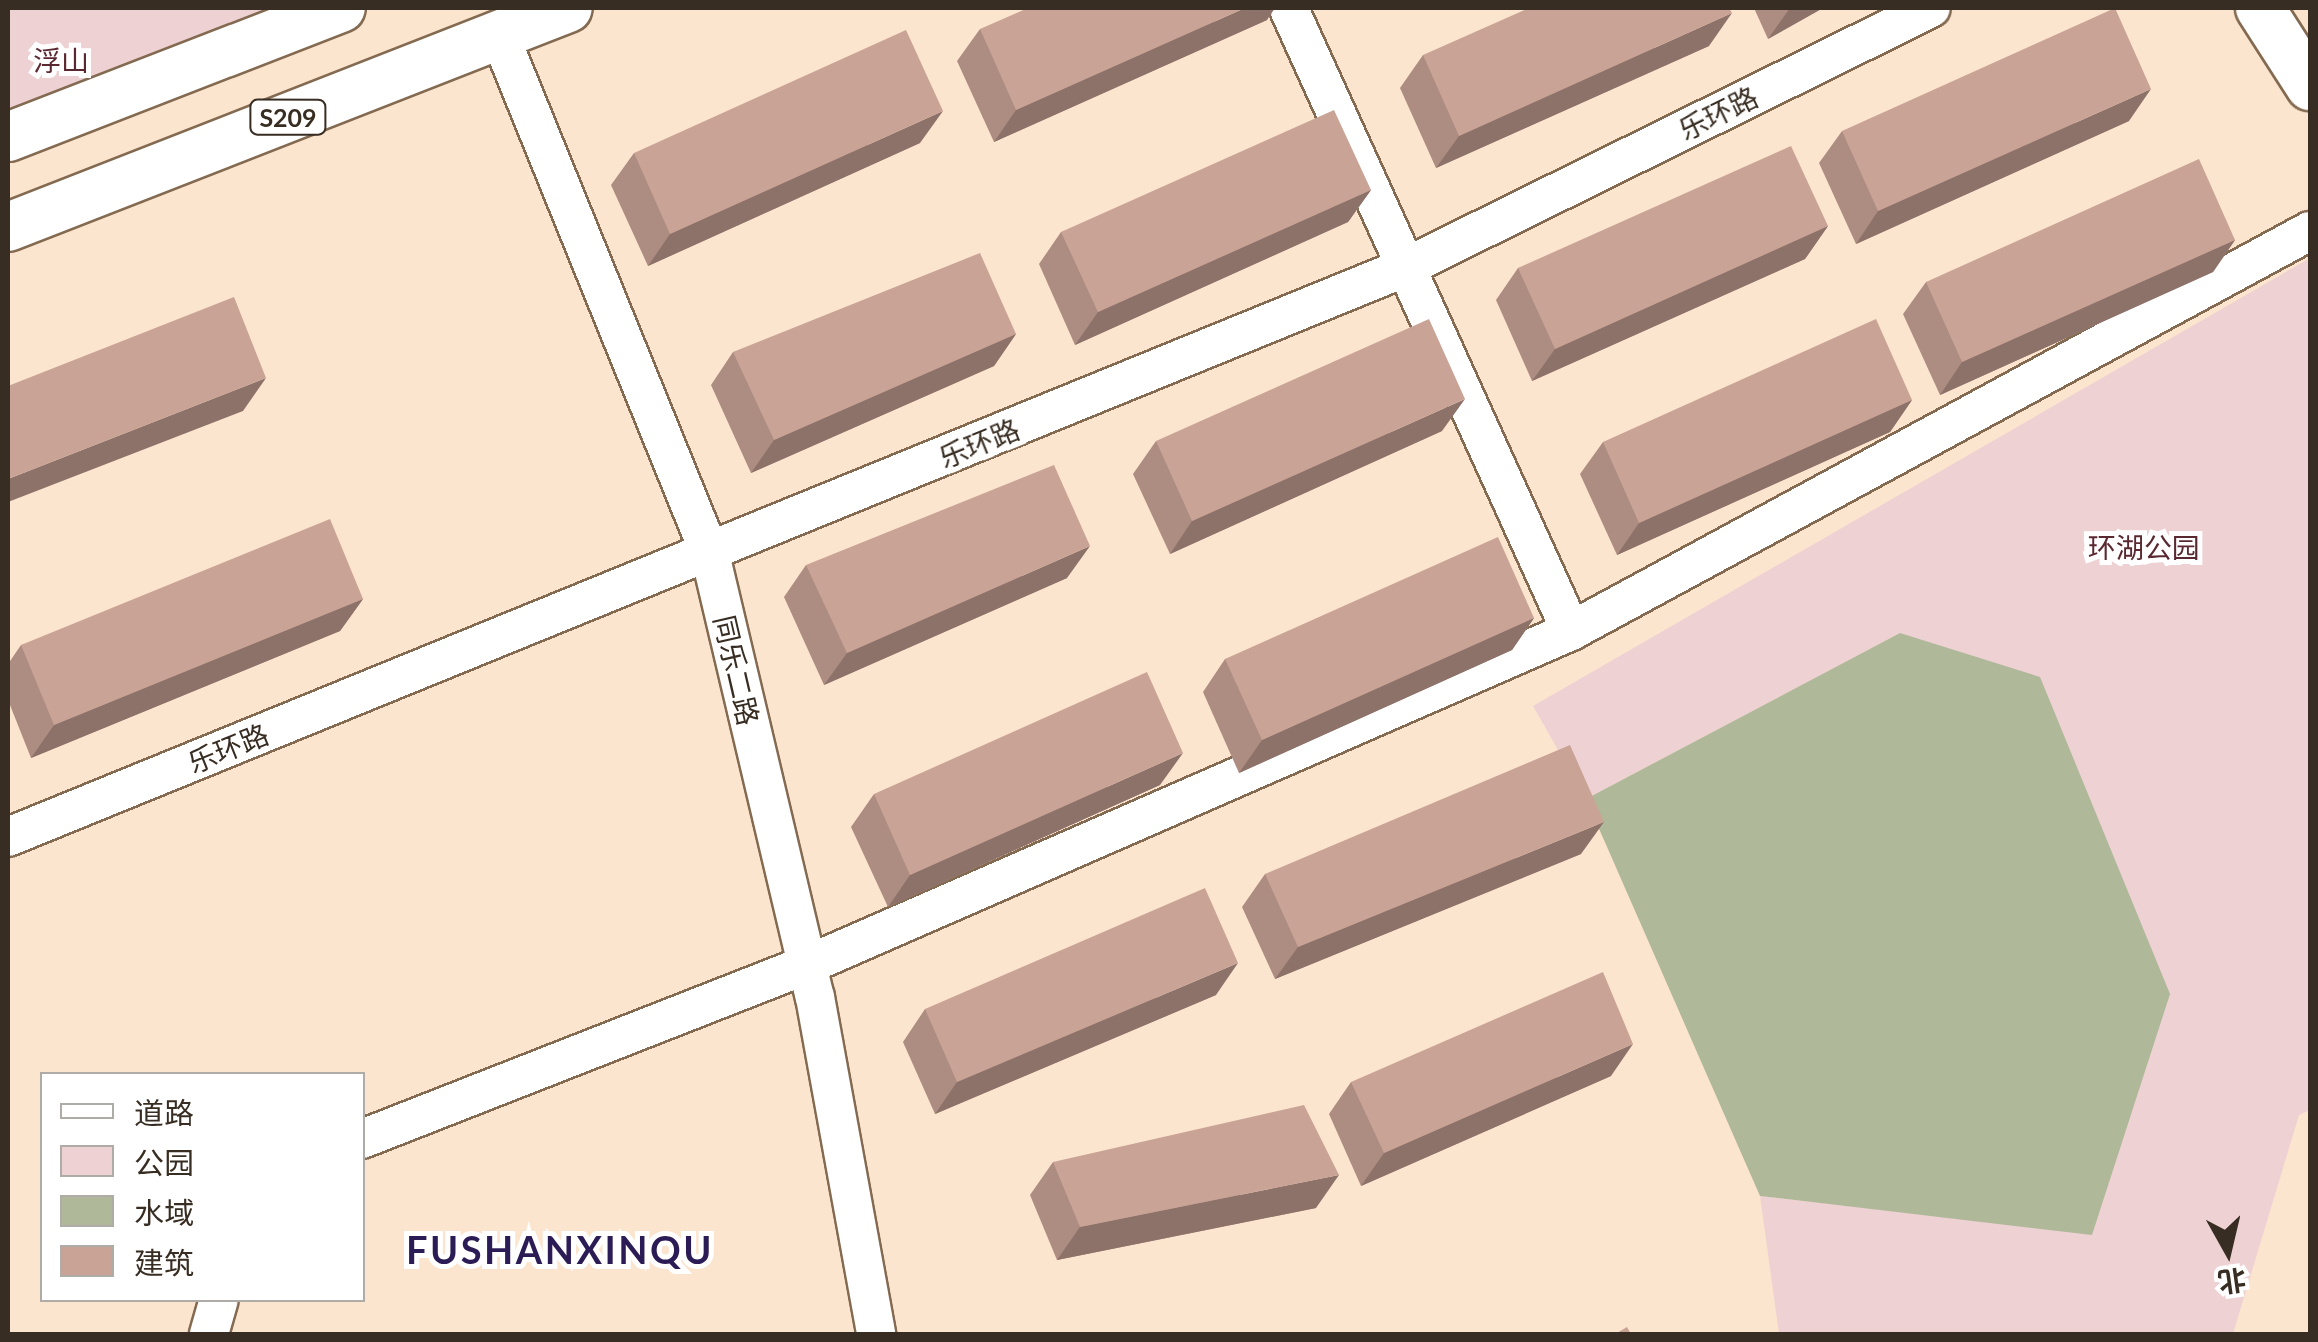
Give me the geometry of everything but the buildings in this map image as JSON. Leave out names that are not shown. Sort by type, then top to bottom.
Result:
[{"type":"main road","points":[[8,136],[341,8]]},
{"type":"main road","name":"S209","points":[[8,226],[568,8]]},
{"type":"main road","points":[[2260,8],[2310,86]]},
{"type":"street","name":"乐环路","points":[[8,837],[1406,268],[1931,8]]},
{"type":"street","points":[[1289,9],[1571,631]]},
{"type":"street","name":"同乐二路","points":[[499,34],[710,554],[807,966],[876,1334]]},
{"type":"street","points":[[365,1137],[807,966],[1571,631],[2310,231]]},
{"type":"street","points":[[209,1334],[218,1302]]},
{"type":"green space","name":"浮山","points":[[8,8],[341,8],[8,137]]},
{"type":"green space","name":"环湖公园","points":[[2310,258],[2310,1110],[2299,1115],[2233,1334],[1779,1334],[1760,1196],[2092,1234],[1900,633],[1586,799],[1533,706]]},
{"type":"water","points":[[1900,633],[2040,677],[2170,994],[2092,1235],[1760,1196],[1586,799]]},
{"type":"district","name":"FUSHANXINQU","points":[[560,1250]]}]
